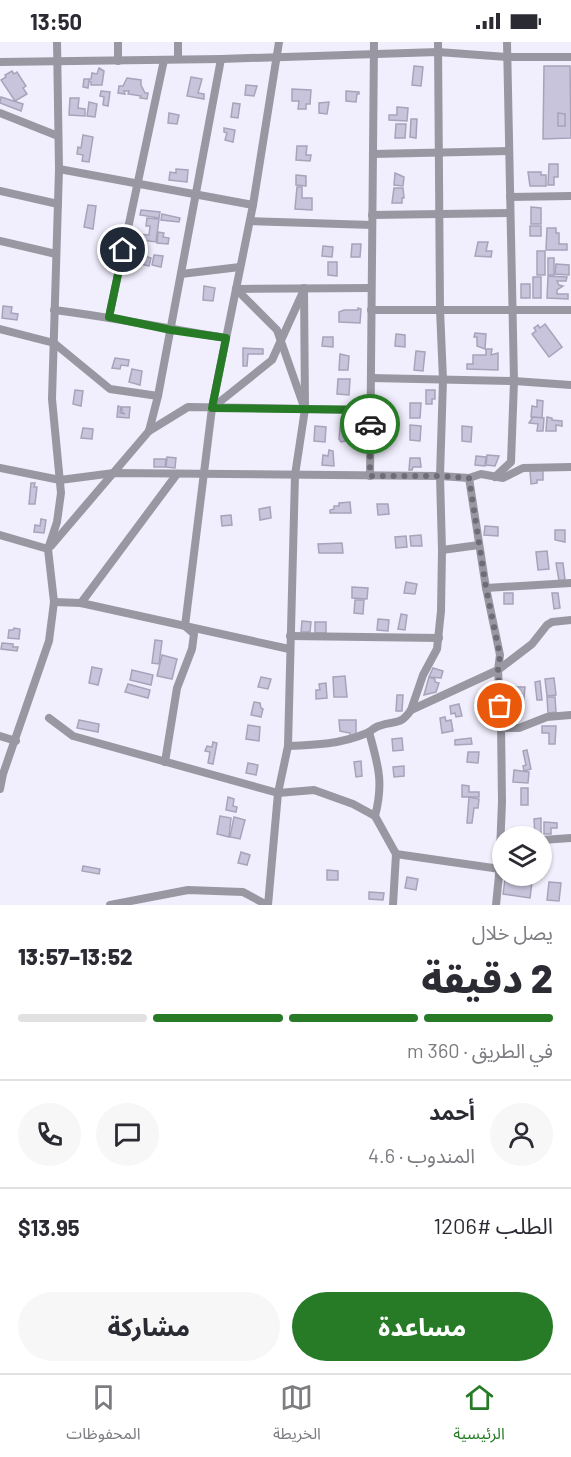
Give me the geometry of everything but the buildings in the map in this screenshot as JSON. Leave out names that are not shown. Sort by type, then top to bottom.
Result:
[{"type":"street","points":[[0,789],[3,774],[49,641],[54,602],[48,549],[57,522],[61,493],[52,399],[59,169],[57,42]]},
{"type":"street","points":[[118,42],[118,60]]},
{"type":"street","points":[[178,42],[178,59]]},
{"type":"street","points":[[185,626],[212,408],[253,205],[279,42]]},
{"type":"street","points":[[370,476],[374,42]]},
{"type":"street","points":[[288,746],[332,744],[369,732],[377,726],[405,719],[411,710],[423,675],[437,650],[442,550],[440,476],[443,380],[440,309],[438,42]]},
{"type":"street","points":[[495,477],[511,462],[514,381],[507,42]]},
{"type":"street","points":[[0,62],[220,59],[438,52],[507,57],[571,57]]},
{"type":"street","points":[[149,431],[171,330],[220,59]]},
{"type":"street","points":[[109,317],[164,60]]},
{"type":"street","points":[[0,113],[58,136]]},
{"type":"street","points":[[373,154],[509,151]]},
{"type":"street","points":[[59,169],[253,205]]},
{"type":"street","points":[[0,191],[58,204]]},
{"type":"street","points":[[510,197],[571,196]]},
{"type":"street","points":[[372,215],[510,213]]},
{"type":"street","points":[[250,221],[372,225]]},
{"type":"street","points":[[0,241],[56,254]]},
{"type":"street","points":[[181,274],[240,267]]},
{"type":"street","points":[[212,408],[272,360],[304,288]]},
{"type":"street","points":[[110,905],[188,890],[243,892],[268,905],[278,793],[288,746],[295,475],[305,409],[304,288]]},
{"type":"street","points":[[236,289],[372,288]]},
{"type":"street","points":[[236,289],[277,330],[305,409]]},
{"type":"street","points":[[54,310],[109,317],[171,330],[226,338]]},
{"type":"street","points":[[371,310],[571,310]]},
{"type":"street","points":[[0,329],[54,343],[110,388],[158,396]]},
{"type":"street","points":[[371,378],[514,381],[571,385]]},
{"type":"street","points":[[48,549],[149,431],[188,407],[370,410]]},
{"type":"street","points":[[0,468],[60,480],[114,473],[469,478],[481,474],[504,478],[523,468],[571,467]]},
{"type":"street","points":[[81,603],[177,474]]},
{"type":"street","points":[[469,478],[486,588],[500,656],[498,670],[501,728],[501,826]]},
{"type":"street","points":[[0,535],[48,549]]},
{"type":"street","points":[[442,550],[479,545]]},
{"type":"street","points":[[486,588],[571,583]]},
{"type":"street","points":[[54,602],[81,603],[289,649]]},
{"type":"street","points":[[411,710],[498,670],[508,660],[532,644],[552,621],[571,620]]},
{"type":"street","points":[[165,762],[177,688],[193,641],[194,634],[185,626]]},
{"type":"street","points":[[290,636],[439,638]]},
{"type":"street","points":[[501,728],[519,728],[547,717],[571,715]]},
{"type":"street","points":[[49,718],[73,736],[278,793],[314,790],[353,804],[375,816],[396,854],[393,905]]},
{"type":"street","points":[[369,732],[379,768],[381,795],[375,816]]},
{"type":"street","points":[[0,736],[16,741]]},
{"type":"street","points":[[552,839],[571,838]]},
{"type":"street","points":[[396,854],[492,868]]},
{"type":"street","points":[[496,905],[498,886]]},
{"type":"way so far","points":[[370,424],[370,476],[469,478],[486,588],[500,656],[498,670],[500,706]]},
{"type":"route","points":[[123,250],[109,317],[171,330],[226,338],[212,408],[370,410],[370,424]]}]
